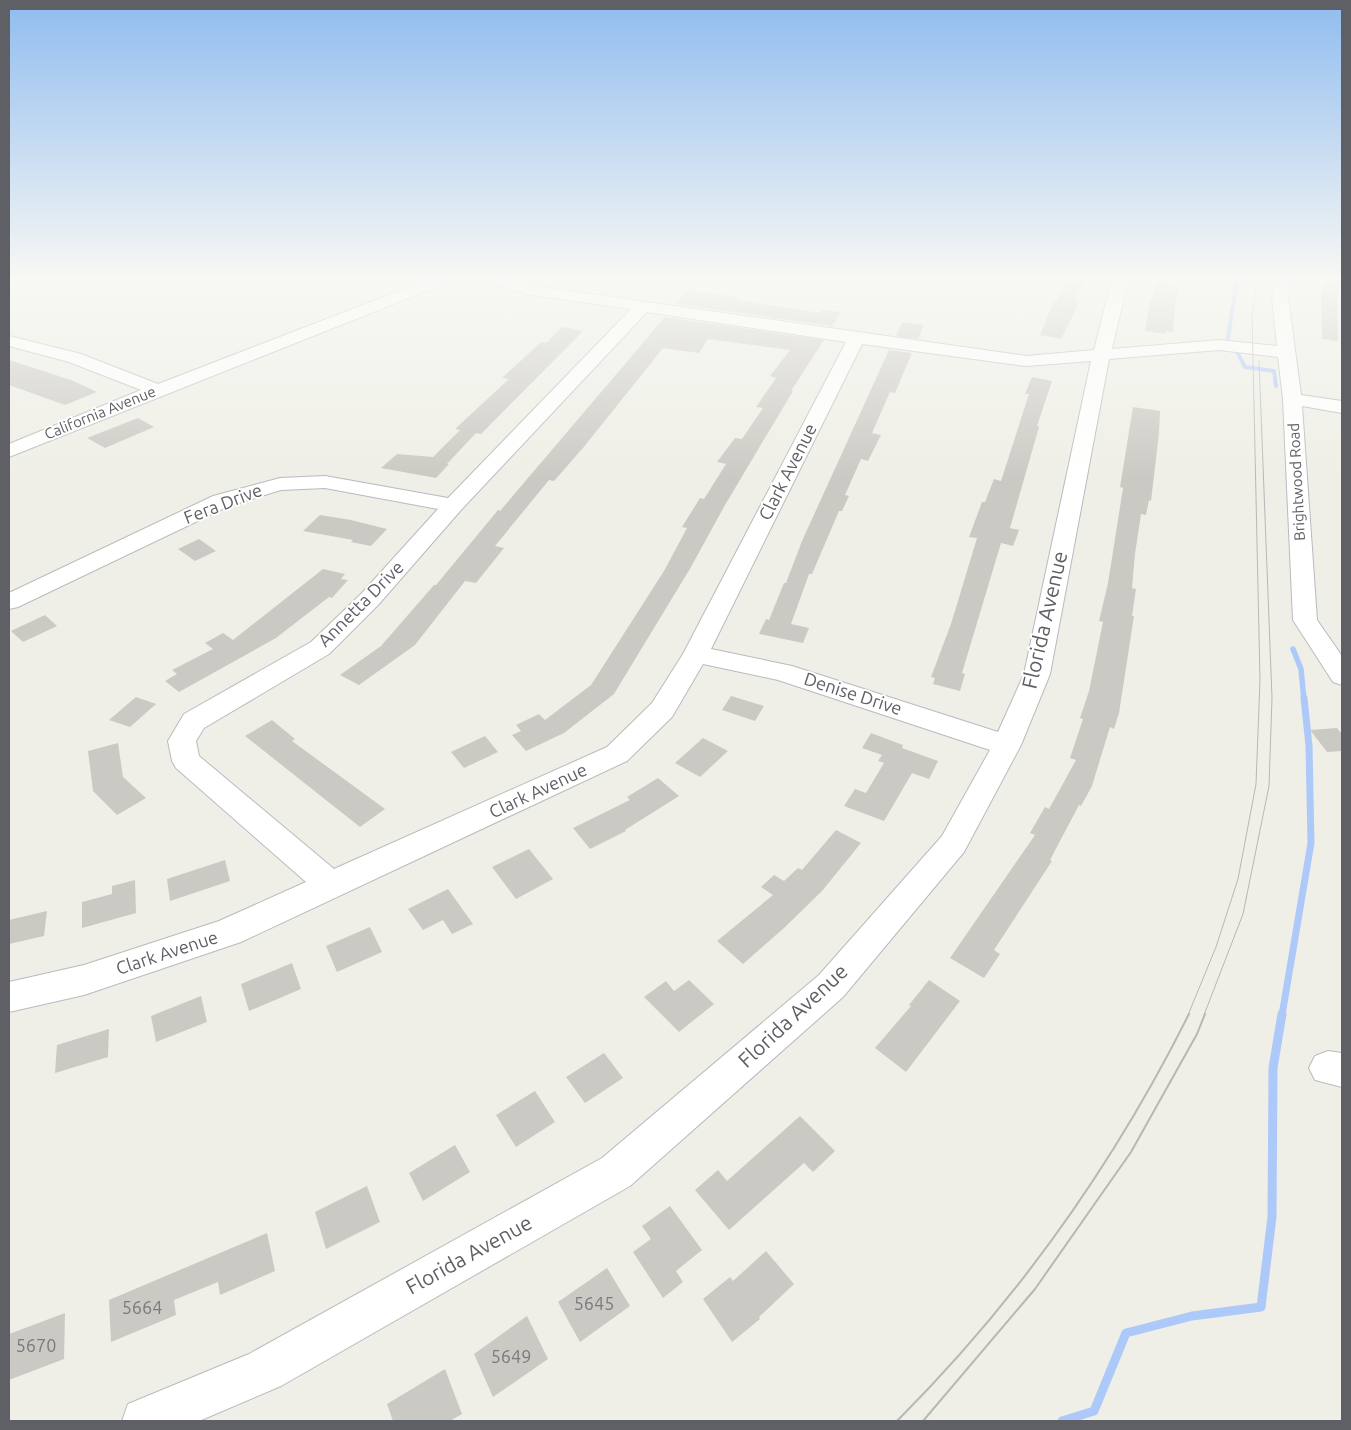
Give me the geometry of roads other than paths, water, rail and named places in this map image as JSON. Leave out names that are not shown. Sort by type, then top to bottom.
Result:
[{"type":"street","points":[[27,346],[75,358],[158,390]]},
{"type":"street","name":"California Avenue","points":[[9,451],[272,346]]},
{"type":"street","name":"Annetta Drive","points":[[332,886],[186,761],[182,740],[194,721],[320,648],[370,599],[453,504],[605,346]]},
{"type":"street","name":"Clark Avenue","points":[[9,997],[84,980],[230,932],[617,754],[662,710],[696,654],[852,346]]},
{"type":"street","points":[[913,346],[1026,361],[1211,346]]},
{"type":"street","name":"Florida Avenue","points":[[145,1421],[265,1370],[616,1172],[831,986],[952,844],[1007,745],[1037,674],[1104,346]]},
{"type":"street","points":[[1226,346],[1284,352]]},
{"type":"street","name":"Brightwood Road","points":[[1284,346],[1292,398],[1305,620],[1342,676]]},
{"type":"street","points":[[1292,398],[1342,407]]},
{"type":"street","name":"Fera Drive","points":[[9,602],[221,501],[280,484],[325,482],[453,504]]},
{"type":"street","name":"Denise Drive","points":[[696,654],[783,672],[1007,745]]},
{"type":"waterway","points":[[1238,354],[1245,367],[1274,371],[1276,386]]},
{"type":"waterway","points":[[1293,649],[1301,669],[1304,700]]},
{"type":"waterway","points":[[1282,1015],[1311,843],[1309,746],[1304,698]]},
{"type":"waterway","points":[[1062,1421],[1094,1411],[1126,1333],[1192,1316],[1261,1307],[1272,1217],[1273,1068],[1282,1014]]},
{"type":"tram line","points":[[1188,1015],[1216,947],[1238,879],[1256,784],[1260,680],[1253,346]]},
{"type":"tram line","points":[[1204,1015],[1243,914],[1269,786],[1272,698],[1259,361]]},
{"type":"tram line","points":[[897,1421],[982,1328],[1060,1229],[1128,1124],[1160,1070],[1189,1014]]},
{"type":"tram line","points":[[923,1421],[1035,1289],[1131,1152],[1197,1034],[1205,1014]]}]
